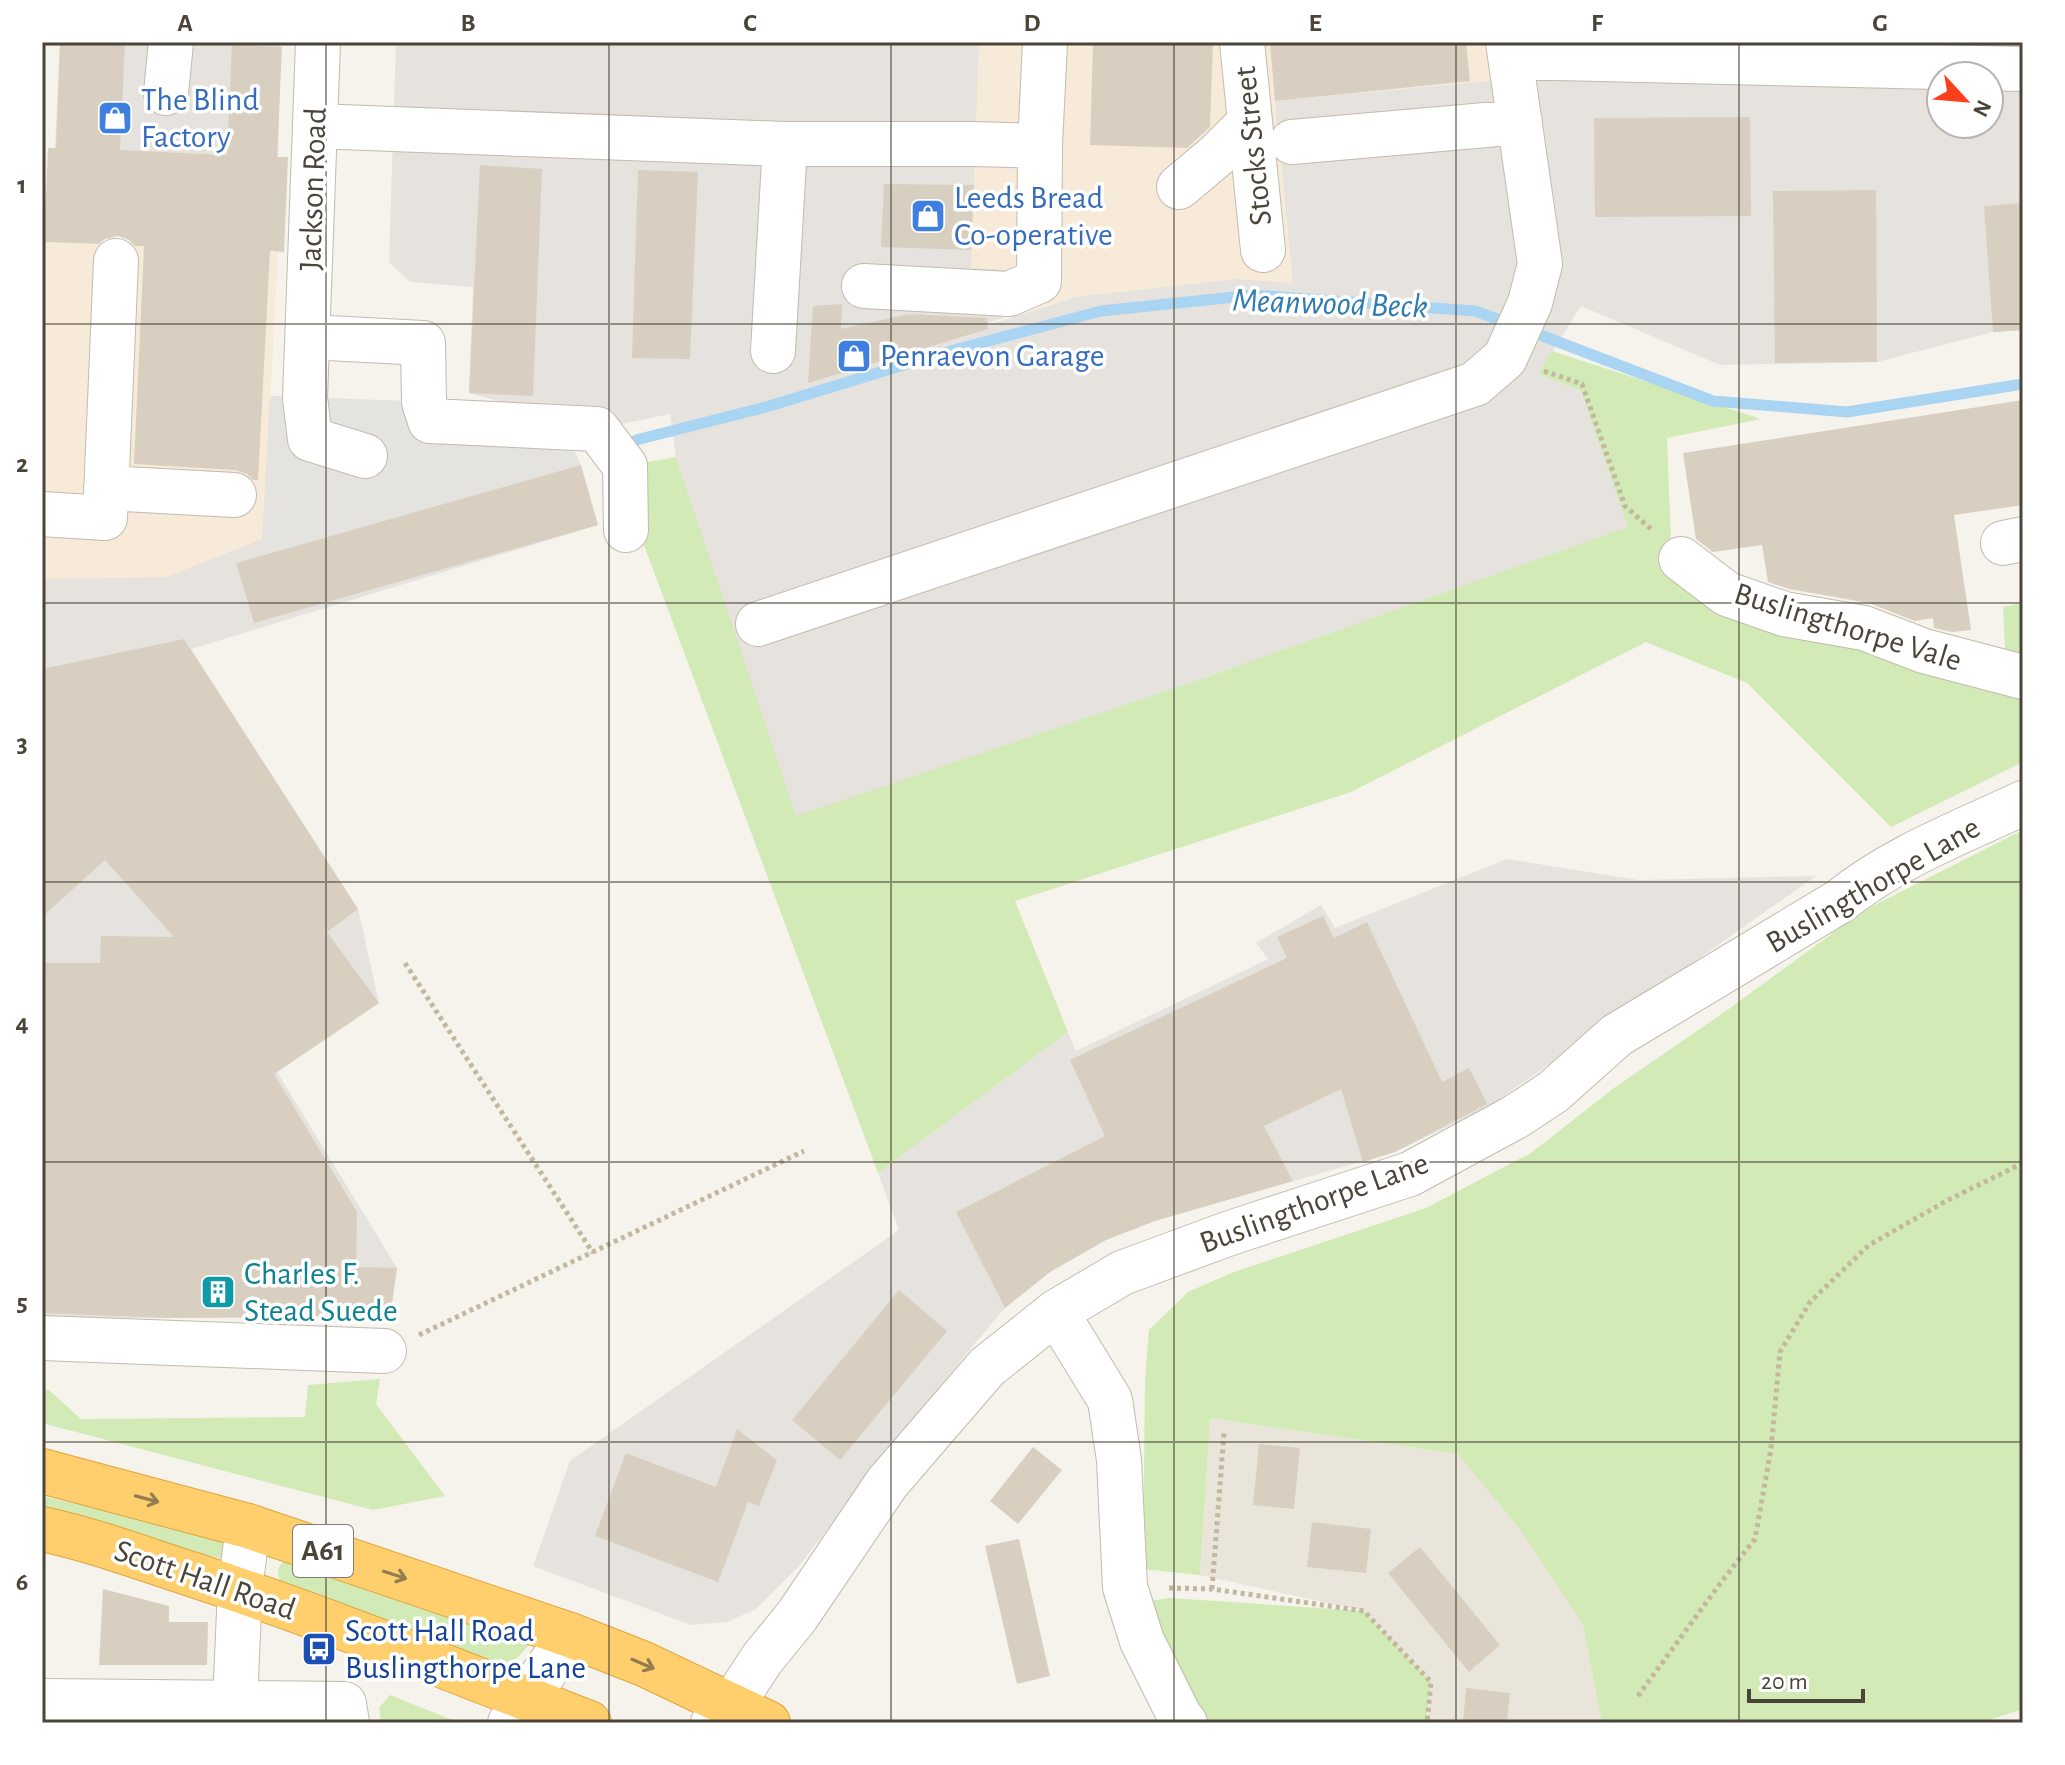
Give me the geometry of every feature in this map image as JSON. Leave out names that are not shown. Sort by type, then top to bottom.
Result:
[{"type":"highway","name":"Scott Hall Road","points":[[42,1471],[248,1526],[570,1635],[644,1664],[737,1718]]},
{"type":"highway","name":"Scott Hall Road","points":[[42,1529],[72,1535],[240,1590],[402,1649],[518,1711],[589,1723]]},
{"type":"street","points":[[166,93],[171,42]]},
{"type":"street","name":"Jackson Road","points":[[318,42],[305,398],[310,439],[365,456]]},
{"type":"street","points":[[864,286],[1009,294],[1039,281],[1045,42]]},
{"type":"street","name":"Stocks Street","points":[[1242,42],[1263,250]]},
{"type":"street","points":[[758,624],[1475,384],[1505,358],[1535,283],[1520,122],[1509,50],[2023,69]]},
{"type":"street","points":[[1179,187],[1250,122]]},
{"type":"street","points":[[1292,142],[1520,122]]},
{"type":"street","points":[[315,126],[785,144],[1040,146]]},
{"type":"street","points":[[773,351],[785,144]]},
{"type":"street","points":[[42,514],[105,518],[116,261]]},
{"type":"street","points":[[309,337],[423,343],[424,402],[430,421],[597,429],[625,466],[626,530]]},
{"type":"street","points":[[106,488],[234,495]]},
{"type":"street","name":"Buslingthorpe Vale","points":[[1681,559],[1727,594],[1784,614],[1864,628],[1924,651],[2023,677]]},
{"type":"street","name":"Buslingthorpe Lane","points":[[737,1718],[762,1659],[797,1616],[887,1483],[987,1367],[1056,1312],[1122,1273],[1230,1233],[1410,1174],[1515,1117],[1553,1092],[1617,1035],[1840,901],[1852,871],[1927,848],[2023,803]]},
{"type":"street","points":[[1056,1312],[1110,1400],[1119,1460],[1125,1587],[1142,1641],[1185,1723]]},
{"type":"street","points":[[42,1338],[384,1351]]},
{"type":"street","points":[[235,1702],[240,1590],[248,1526]]},
{"type":"street","points":[[518,1711],[570,1635]]},
{"type":"street","points":[[42,1701],[235,1702],[346,1713]]},
{"type":"path","points":[[1505,358],[1582,384],[1625,506],[1681,559]]},
{"type":"path","points":[[405,963],[593,1253]]},
{"type":"path","points":[[384,1351],[804,1151]]},
{"type":"path","points":[[1638,1696],[1755,1539],[1771,1449],[1780,1352],[1810,1302],[1869,1245],[1948,1200],[2023,1163]]},
{"type":"path","points":[[1224,1433],[1212,1589],[1364,1611],[1431,1682],[1427,1723]]},
{"type":"shaded area","points":[[60,42],[281,42],[278,157],[55,148]]},
{"type":"shaded area","points":[[396,42],[979,42],[971,268],[1008,270],[1011,315],[914,349],[1075,297],[1235,279],[1293,283],[1275,101],[1546,76],[1542,42],[2023,42],[2023,330],[1993,332],[1877,362],[1720,365],[1581,306],[1538,374],[1581,391],[1629,527],[1207,677],[795,817],[676,457],[670,414],[597,429],[570,441],[598,525],[191,649],[358,909],[379,1003],[277,1072],[397,1268],[390,1317],[42,1318],[42,579],[166,577],[262,539],[270,396],[523,408],[469,393],[473,287],[410,282],[389,262]]},
{"type":"shaded area","points":[[979,42],[1542,42],[1293,283],[1235,279],[1075,297],[1011,315],[971,268]]},
{"type":"shaded area","points":[[44,242],[278,252],[263,539],[176,577],[42,579]]},
{"type":"shaded area","points":[[270,396],[410,401],[570,441],[581,465],[267,554],[263,539]]},
{"type":"shaded area","points":[[1507,859],[1638,880],[1816,876],[1488,1107],[1395,1152],[1154,1221],[1106,1240],[1050,1272],[1005,1308],[798,1567],[756,1609],[727,1622],[691,1625],[533,1566],[570,1461],[899,1230],[878,1173],[1068,1032],[1076,1051],[1268,959],[1256,943],[1321,905],[1335,928]]},
{"type":"shaded area","points":[[1210,1418],[1459,1454],[1519,1528],[1583,1625],[1602,1723],[1427,1723],[1430,1682],[1364,1611],[1200,1575]]},
{"type":"green space","points":[[1552,351],[1761,419],[1667,438],[1672,568],[2005,651],[2003,607],[2023,603],[2023,762],[1891,827],[1747,683],[1646,642],[1351,792],[1015,901],[1068,1032],[878,1173],[635,521],[636,464],[676,457],[796,816],[1207,677],[1628,527],[1581,391],[1538,374]]},
{"type":"green space","points":[[2023,830],[2023,1709],[1980,1723],[1602,1723],[1583,1625],[1519,1528],[1458,1454],[1210,1418],[1200,1575],[1143,1569],[1145,1379],[1149,1330],[1188,1292],[1234,1272],[1426,1208],[1531,1153],[1614,1088],[1863,911]]},
{"type":"green space","points":[[380,1379],[376,1404],[445,1496],[373,1510],[42,1423],[42,1390],[49,1390],[81,1419],[305,1417],[308,1385]]},
{"type":"green space","points":[[42,1496],[208,1535],[229,1543],[225,1559],[42,1506]]},
{"type":"green space","points":[[284,1561],[533,1641],[507,1668],[280,1581],[278,1570]]},
{"type":"green space","points":[[1170,1598],[1364,1611],[1431,1682],[1426,1723],[1207,1723],[1177,1678],[1148,1601]]},
{"type":"green space","points":[[390,1695],[457,1723],[381,1723],[379,1708]]},
{"type":"building","points":[[60,42],[125,42],[120,150],[227,155],[232,45],[282,47],[277,157],[288,157],[284,252],[270,251],[258,480],[235,470],[134,464],[144,246],[135,246],[118,236],[99,244],[44,242],[48,148],[56,148]]},
{"type":"building","points":[[1093,42],[1213,42],[1210,127],[1187,148],[1090,145]]},
{"type":"building","points":[[1270,42],[1466,42],[1470,81],[1275,101]]},
{"type":"building","points":[[1750,117],[1751,216],[1595,217],[1594,118]]},
{"type":"building","points":[[480,165],[542,169],[533,396],[469,393]]},
{"type":"building","points":[[638,170],[698,172],[690,359],[632,358]]},
{"type":"building","name":"Leeds Bread Co-operative","points":[[884,184],[974,185],[971,250],[881,247]]},
{"type":"building","points":[[1876,190],[1877,362],[1775,363],[1773,191]]},
{"type":"building","points":[[2023,203],[2023,330],[1993,332],[1984,206]]},
{"type":"building","name":"Penraevon Garage","points":[[842,304],[841,329],[909,314],[987,318],[988,329],[808,383],[813,306]]},
{"type":"building","points":[[2023,400],[2023,505],[1954,515],[1971,630],[1952,632],[1934,628],[1933,618],[1915,621],[1869,603],[1789,589],[1768,582],[1762,545],[1713,552],[1696,539],[1683,453]]},
{"type":"building","points":[[581,465],[598,525],[254,623],[236,563]]},
{"type":"building","points":[[184,639],[358,909],[327,932],[379,1003],[274,1074],[357,1212],[356,1267],[397,1268],[390,1317],[165,1318],[42,1313],[42,963],[100,963],[101,936],[174,937],[105,860],[42,917],[42,669]]},
{"type":"building","points":[[1323,916],[1334,938],[1367,922],[1442,1082],[1469,1068],[1487,1104],[1395,1152],[1363,1162],[1341,1089],[1264,1126],[1293,1181],[1155,1221],[1106,1240],[1050,1272],[1005,1308],[956,1212],[1105,1136],[1070,1060],[1287,958],[1277,937]]},
{"type":"building","points":[[899,1290],[947,1331],[840,1460],[792,1420]]},
{"type":"building","points":[[737,1429],[777,1460],[759,1506],[748,1502],[718,1582],[595,1536],[626,1453],[716,1487]]},
{"type":"building","points":[[1259,1444],[1300,1448],[1294,1509],[1253,1505]]},
{"type":"building","points":[[1033,1447],[1062,1470],[1018,1524],[990,1501]]},
{"type":"building","points":[[1312,1522],[1371,1529],[1366,1573],[1307,1567]]},
{"type":"building","points":[[1019,1539],[1050,1676],[1017,1684],[985,1546]]},
{"type":"building","points":[[1420,1547],[1500,1645],[1469,1672],[1388,1573]]},
{"type":"building","points":[[103,1589],[169,1606],[169,1622],[208,1622],[207,1665],[99,1665]]},
{"type":"building","points":[[1466,1688],[1510,1693],[1507,1723],[1463,1723]]},
{"type":"waterway","name":"Meanwood Beck","points":[[636,440],[766,407],[943,353],[1101,311],[1254,295],[1475,311],[1511,324]]},
{"type":"waterway","name":"Meanwood Beck","points":[[1527,330],[1713,401],[1847,412],[2023,384]]},
{"type":"place","name":"The Blind Factory","points":[[115,118]]},
{"type":"place","name":"Leeds Bread Co-operative","points":[[928,216]]},
{"type":"place","name":"Penraevon Garage","points":[[854,356]]},
{"type":"place","name":"Charles F. Stead Suede","points":[[218,1292]]},
{"type":"place","name":"Scott Hall Road Buslingthorpe Lane","points":[[319,1649]]}]
